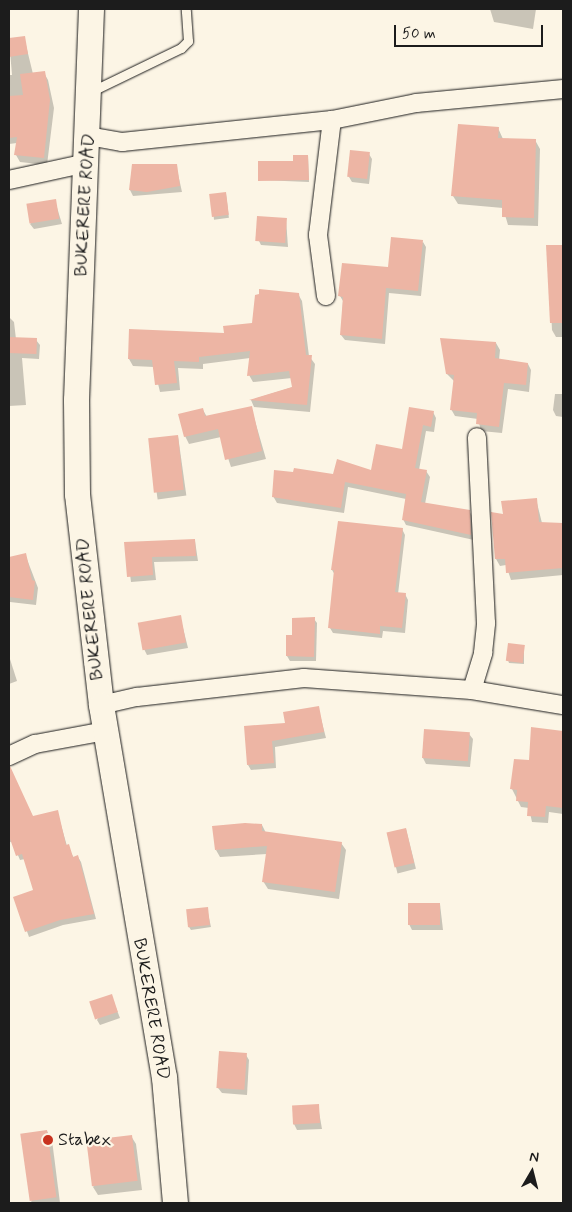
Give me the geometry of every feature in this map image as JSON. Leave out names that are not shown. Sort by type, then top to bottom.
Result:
[{"type":"main road","name":"BUKERERE ROAD","points":[[91,9],[90,92],[76,400],[77,494],[101,705],[164,1076],[175,1203]]},
{"type":"street","points":[[88,136],[122,142],[332,120],[416,103],[563,89]]},
{"type":"street","points":[[326,296],[318,235],[332,120]]},
{"type":"street","points":[[9,180],[87,163]]},
{"type":"street","points":[[472,690],[483,653],[486,623],[477,437]]},
{"type":"street","points":[[101,705],[146,695],[304,678],[472,690],[563,706]]},
{"type":"street","points":[[9,756],[35,744],[105,731]]},
{"type":"lane","points":[[90,92],[181,48],[188,41],[186,9]]},
{"type":"building","points":[[25,36],[28,54],[9,57],[9,38]]},
{"type":"building","points":[[45,71],[50,100],[44,158],[14,155],[17,137],[9,138],[9,96],[23,95],[20,74]]},
{"type":"building","points":[[458,124],[499,127],[498,138],[536,139],[534,218],[502,217],[502,200],[451,196]]},
{"type":"building","points":[[350,150],[370,152],[367,179],[347,177]]},
{"type":"building","points":[[293,155],[308,155],[309,180],[258,181],[258,161],[293,161]]},
{"type":"building","points":[[132,164],[177,164],[180,186],[147,192],[129,190]]},
{"type":"building","points":[[226,192],[229,215],[212,217],[209,194]]},
{"type":"building","points":[[56,199],[59,219],[29,223],[26,204]]},
{"type":"building","points":[[257,216],[287,218],[285,243],[255,241]]},
{"type":"building","points":[[391,237],[423,240],[418,291],[386,288],[382,339],[340,335],[343,297],[338,296],[342,263],[388,267]]},
{"type":"building","points":[[546,245],[563,245],[563,323],[550,323]]},
{"type":"building","points":[[259,289],[299,293],[306,355],[312,355],[307,405],[249,400],[292,387],[289,371],[247,376],[250,351],[199,357],[199,362],[174,361],[177,383],[155,385],[152,360],[128,359],[129,329],[224,333],[223,326],[252,323],[255,295],[259,294]]},
{"type":"building","points":[[9,337],[37,338],[36,354],[9,353]]},
{"type":"building","points":[[440,338],[496,342],[495,358],[528,363],[526,385],[504,383],[499,427],[476,424],[477,413],[450,410],[454,375],[446,374]]},
{"type":"building","points":[[252,406],[262,451],[225,460],[218,429],[184,437],[178,414],[203,408],[205,416]]},
{"type":"building","points":[[409,407],[434,411],[431,427],[423,425],[415,468],[427,470],[421,502],[470,510],[471,535],[402,520],[406,494],[345,482],[341,508],[272,497],[274,470],[293,472],[294,468],[333,474],[337,459],[371,470],[376,444],[402,449]]},
{"type":"building","points":[[178,435],[184,490],[154,493],[148,438]]},
{"type":"building","points":[[537,498],[539,522],[563,523],[563,568],[506,573],[505,559],[495,559],[491,512],[503,514],[501,501]]},
{"type":"building","points":[[338,521],[403,528],[395,592],[406,593],[402,628],[380,626],[380,634],[328,628],[334,570],[331,570]]},
{"type":"building","points":[[195,539],[196,556],[152,557],[153,575],[127,577],[124,542]]},
{"type":"building","points":[[26,553],[32,580],[35,581],[33,600],[9,597],[9,557]]},
{"type":"building","points":[[181,615],[186,643],[143,650],[138,623]]},
{"type":"building","points":[[315,617],[314,657],[286,656],[286,635],[292,635],[292,618]]},
{"type":"building","points":[[508,643],[525,645],[523,663],[506,661]]},
{"type":"building","points":[[319,706],[324,732],[272,741],[274,763],[247,765],[244,726],[285,723],[283,712]]},
{"type":"building","points":[[531,727],[563,731],[563,808],[546,806],[545,817],[527,816],[528,802],[516,801],[517,790],[510,789],[514,759],[529,760]]},
{"type":"building","points":[[424,729],[470,732],[468,761],[422,758]]},
{"type":"building","points":[[10,766],[33,816],[58,810],[66,845],[69,844],[73,857],[78,855],[94,914],[60,920],[25,932],[13,897],[33,890],[22,854],[16,856],[9,836]]},
{"type":"building","points":[[245,823],[262,824],[262,831],[342,842],[335,892],[262,882],[267,846],[215,850],[212,826]]},
{"type":"building","points":[[406,828],[414,863],[395,868],[387,832]]},
{"type":"building","points":[[408,903],[440,903],[440,925],[408,925]]},
{"type":"building","points":[[208,907],[210,925],[188,927],[186,909]]},
{"type":"building","points":[[112,994],[118,1012],[95,1019],[89,1001]]},
{"type":"building","points":[[219,1051],[247,1053],[244,1090],[216,1088]]},
{"type":"building","points":[[319,1104],[320,1123],[293,1124],[292,1105]]},
{"type":"building","points":[[47,1130],[56,1197],[30,1201],[20,1134]]},
{"type":"building","points":[[132,1135],[138,1181],[92,1186],[86,1141]]},
{"type":"place","name":"Stabex","points":[[48,1140]]}]
